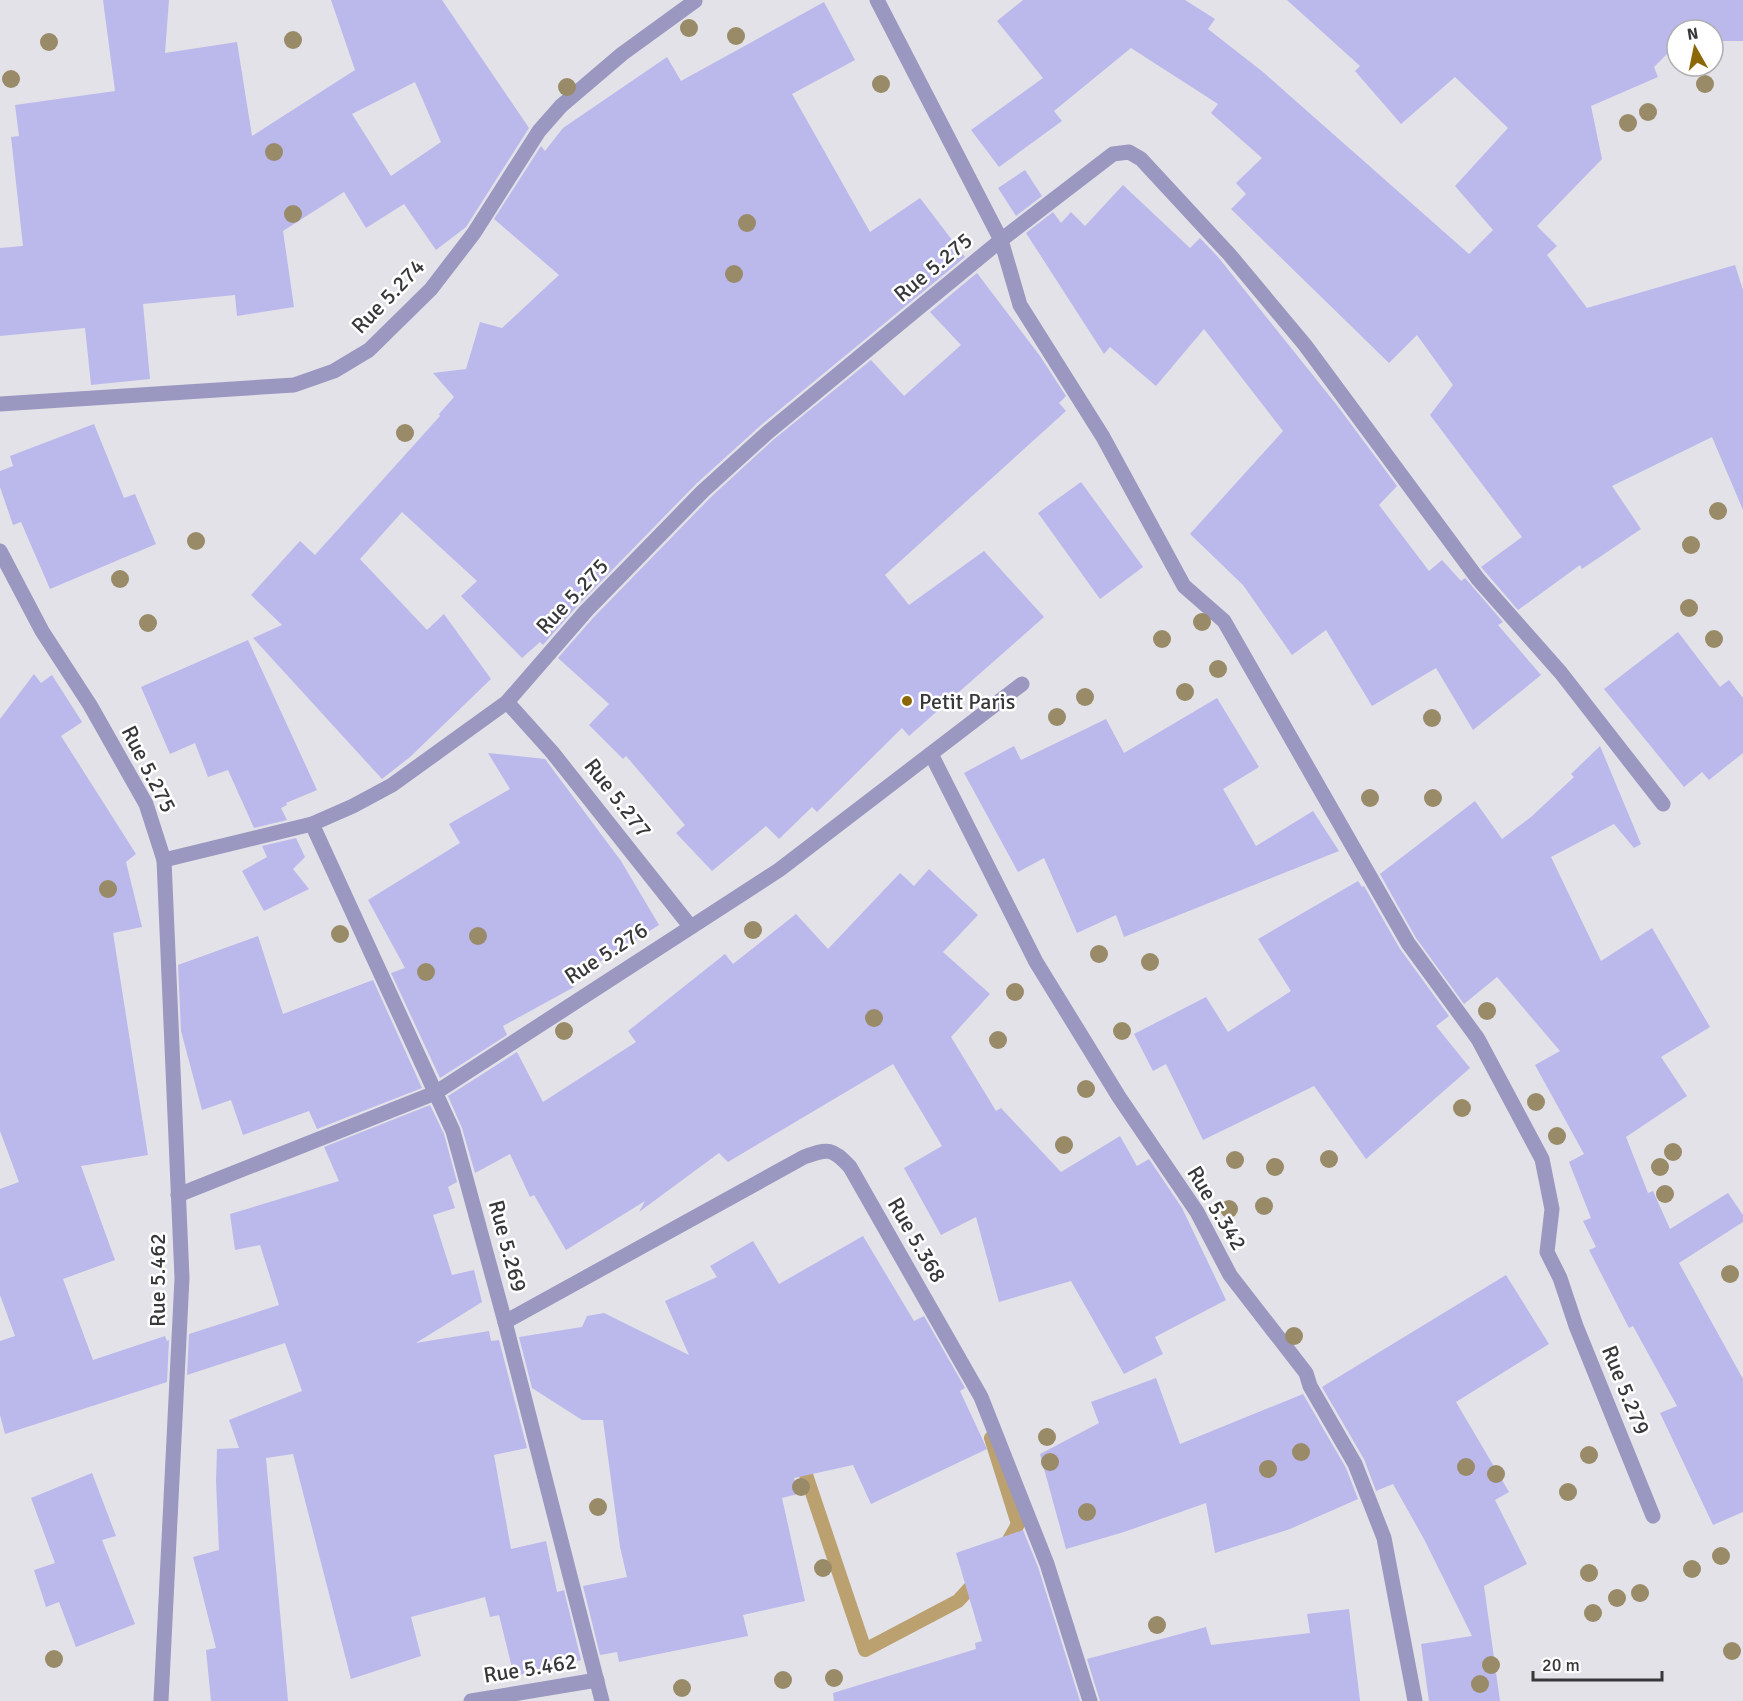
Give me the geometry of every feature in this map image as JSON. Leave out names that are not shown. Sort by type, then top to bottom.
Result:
[{"type":"street","name":"Rue 5.279","points":[[877,0],[1001,240],[1020,305],[1103,437],[1184,586],[1224,621],[1408,943],[1478,1039],[1542,1160],[1552,1209],[1547,1252],[1560,1278],[1576,1326],[1653,1516]]},
{"type":"street","name":"Rue 5.274","points":[[0,404],[294,385],[333,371],[369,350],[430,289],[474,233],[538,131],[561,105],[622,54],[695,2]]},
{"type":"street","name":"Rue 5.275","points":[[0,551],[42,631],[90,705],[146,804],[164,860],[312,824],[392,785],[507,702],[586,611],[704,491],[767,433],[1001,240],[1113,154],[1129,152],[1140,159],[1229,254],[1305,345],[1478,579],[1561,673],[1663,804]]},
{"type":"street","name":"Rue 5.276","points":[[178,1195],[435,1093],[779,870],[1022,684]]},
{"type":"street","name":"Rue 5.277","points":[[507,702],[552,752],[690,926]]},
{"type":"street","name":"Rue 5.342","points":[[931,754],[1036,962],[1119,1097],[1197,1212],[1230,1275],[1306,1373],[1310,1386],[1355,1464],[1384,1538],[1415,1701]]},
{"type":"street","name":"Rue 5.269","points":[[312,824],[453,1131],[505,1322],[602,1701]]},
{"type":"street","name":"Rue 5.462","points":[[161,1701],[182,1278],[164,860]]},
{"type":"street","name":"Rue 5.368","points":[[505,1322],[804,1157],[823,1150],[836,1152],[850,1167],[981,1397],[1047,1564],[1090,1701]]},
{"type":"street","name":"Rue 5.462","points":[[471,1701],[597,1680]]},
{"type":"building","points":[[103,0],[169,0],[165,53],[237,42],[252,136],[355,70],[331,0],[442,0],[529,128],[466,227],[436,250],[404,204],[366,228],[344,192],[283,231],[294,307],[237,316],[235,295],[143,304],[150,379],[91,385],[85,328],[0,336],[0,248],[23,246],[11,137],[19,136],[15,105],[115,91]],"holes":[[[415,82],[441,142],[391,176],[352,114]]]},
{"type":"building","points":[[1023,0],[1185,0],[1215,19],[1208,29],[1263,72],[1469,254],[1493,230],[1455,186],[1508,128],[1455,77],[1401,124],[1355,71],[1360,66],[1287,0],[1743,0],[1743,41],[1725,41],[1725,18],[1665,18],[1665,56],[1654,67],[1658,77],[1591,106],[1602,159],[1537,226],[1557,246],[1547,255],[1587,308],[1735,265],[1743,290],[1743,510],[1712,437],[1612,486],[1641,529],[1582,569],[1580,565],[1518,610],[1481,567],[1522,537],[1430,415],[1453,385],[1417,335],[1389,363],[1231,209],[1246,194],[1236,183],[1262,158],[1211,113],[1218,104],[1131,48],[1054,111],[1062,121],[999,167],[971,130],[1043,78],[997,21]]},
{"type":"building","points":[[824,2],[855,60],[792,94],[870,232],[920,198],[965,257],[760,426],[696,484],[579,604],[543,645],[540,642],[522,658],[461,596],[477,581],[402,512],[360,559],[427,630],[444,614],[491,679],[410,757],[382,779],[253,638],[282,625],[251,595],[300,541],[315,555],[440,416],[439,414],[454,397],[433,373],[466,369],[480,322],[502,328],[559,275],[494,219],[541,146],[545,151],[563,128],[667,57],[681,81]]},
{"type":"building","points":[[1025,170],[1042,196],[1016,216],[998,188]]},
{"type":"building","points":[[1123,185],[1190,248],[1200,238],[1218,257],[1336,404],[1397,486],[1379,505],[1429,571],[1442,560],[1461,581],[1465,578],[1503,622],[1498,625],[1541,675],[1473,730],[1436,668],[1372,706],[1326,630],[1292,655],[1243,585],[1190,534],[1283,431],[1204,329],[1156,386],[1110,347],[1104,354],[1026,233],[1053,212],[1061,223],[1071,212],[1085,226]]},
{"type":"building","points":[[977,273],[1040,356],[1066,396],[1059,403],[1066,411],[885,575],[909,605],[984,551],[1044,617],[909,736],[902,728],[817,812],[812,807],[779,839],[766,826],[712,871],[676,833],[685,825],[626,756],[623,759],[589,725],[609,704],[558,658],[593,618],[710,498],[773,440],[871,360],[904,396],[961,345],[930,312]]},
{"type":"building","points":[[94,424],[124,498],[135,494],[156,544],[50,589],[21,522],[13,525],[0,487],[0,471],[13,466],[10,456]]},
{"type":"building","points":[[1081,482],[1143,567],[1100,599],[1038,513]]},
{"type":"building","points":[[1678,632],[1720,687],[1729,680],[1743,698],[1743,753],[1709,780],[1702,772],[1684,787],[1604,689]]},
{"type":"building","points":[[248,640],[317,790],[286,803],[287,805],[281,808],[287,820],[254,828],[228,770],[208,777],[195,743],[170,754],[141,687]]},
{"type":"building","points":[[34,674],[41,683],[52,675],[82,722],[61,736],[136,854],[126,862],[142,927],[113,933],[148,1155],[81,1166],[115,1260],[63,1279],[93,1360],[165,1336],[167,1341],[169,1340],[167,1382],[5,1434],[0,1415],[0,1341],[15,1336],[0,1295],[0,1189],[19,1182],[0,1131],[0,719]]},
{"type":"building","points":[[1217,698],[1259,767],[1223,789],[1256,846],[1313,811],[1339,851],[1124,937],[1116,915],[1077,933],[1044,858],[1018,872],[964,773],[1014,746],[1021,760],[1106,719],[1124,753]]},
{"type":"building","points":[[1600,746],[1641,844],[1634,848],[1614,824],[1551,857],[1601,961],[1652,928],[1710,1027],[1661,1057],[1687,1096],[1626,1137],[1648,1193],[1653,1191],[1670,1229],[1728,1193],[1743,1215],[1743,1222],[1679,1263],[1743,1379],[1743,1512],[1713,1525],[1660,1413],[1677,1406],[1633,1326],[1629,1328],[1589,1250],[1596,1247],[1583,1221],[1591,1218],[1569,1162],[1584,1154],[1535,1065],[1560,1051],[1497,977],[1464,1004],[1416,938],[1380,874],[1475,801],[1502,839],[1531,817],[1574,777],[1571,774]]},
{"type":"building","points":[[488,753],[545,759],[621,861],[659,925],[571,980],[574,987],[503,1026],[507,1035],[440,1078],[391,973],[405,968],[368,900],[460,843],[449,824],[510,789]]},
{"type":"building","points":[[296,838],[305,857],[293,869],[309,889],[264,911],[242,871],[267,857],[262,846]]},
{"type":"building","points":[[929,869],[978,915],[943,952],[990,994],[951,1037],[996,1111],[1001,1108],[1061,1172],[1120,1136],[1137,1166],[1149,1159],[1182,1208],[1226,1300],[1155,1337],[1163,1354],[1124,1374],[1071,1281],[999,1302],[976,1217],[941,1235],[904,1168],[942,1146],[893,1064],[728,1162],[719,1153],[639,1212],[645,1201],[566,1250],[534,1195],[530,1197],[510,1154],[475,1173],[462,1128],[448,1096],[517,1052],[543,1102],[636,1042],[628,1031],[725,954],[733,964],[796,914],[828,949],[900,873],[914,886]]},
{"type":"building","points":[[1358,881],[1362,887],[1364,886],[1400,949],[1449,1016],[1436,1026],[1470,1068],[1366,1159],[1314,1086],[1203,1140],[1166,1064],[1153,1071],[1134,1034],[1206,997],[1228,1032],[1291,991],[1258,939]]},
{"type":"building","points":[[258,936],[283,1014],[373,980],[422,1088],[317,1129],[309,1111],[243,1135],[231,1100],[202,1110],[181,1031],[178,965]]},
{"type":"building","points":[[430,1105],[444,1134],[457,1182],[448,1187],[455,1208],[433,1215],[452,1275],[474,1270],[482,1302],[416,1343],[489,1331],[491,1341],[499,1340],[527,1448],[494,1455],[511,1549],[546,1541],[557,1592],[564,1590],[581,1660],[514,1676],[499,1615],[490,1617],[485,1597],[411,1617],[421,1656],[351,1679],[293,1454],[266,1458],[288,1701],[211,1701],[206,1650],[216,1648],[193,1557],[219,1550],[217,1449],[239,1448],[229,1420],[302,1391],[285,1343],[187,1375],[189,1334],[279,1305],[260,1245],[235,1250],[230,1214],[339,1181],[324,1147]]},
{"type":"building","points":[[863,1236],[914,1321],[924,1316],[965,1388],[960,1391],[987,1449],[871,1504],[853,1465],[794,1478],[798,1494],[782,1498],[805,1601],[743,1615],[748,1636],[619,1662],[617,1652],[600,1655],[583,1586],[627,1577],[620,1547],[603,1420],[582,1420],[532,1388],[519,1337],[582,1327],[587,1316],[604,1313],[689,1355],[665,1301],[717,1277],[710,1266],[753,1241],[779,1284]]},
{"type":"building","points":[[1506,1275],[1549,1344],[1456,1402],[1509,1492],[1495,1500],[1527,1564],[1484,1586],[1500,1701],[1429,1701],[1421,1644],[1472,1636],[1424,1539],[1393,1484],[1376,1491],[1364,1459],[1322,1387]]},
{"type":"building","points":[[1156,1378],[1180,1444],[1303,1394],[1346,1468],[1358,1499],[1290,1529],[1215,1553],[1206,1503],[1124,1532],[1066,1549],[1040,1454],[1099,1423],[1091,1402]]},
{"type":"building","points":[[92,1473],[116,1536],[102,1540],[135,1624],[76,1647],[59,1602],[46,1607],[34,1570],[55,1563],[31,1498]]},
{"type":"building","points":[[1023,1530],[1038,1567],[1080,1701],[834,1701],[833,1693],[976,1649],[975,1643],[982,1641],[956,1553]]},
{"type":"building","points":[[1349,1609],[1360,1701],[1100,1701],[1087,1659],[1206,1627],[1211,1645],[1310,1633],[1307,1614]]},
{"type":"waterway","points":[[991,1438],[1018,1524],[1004,1549]]},
{"type":"waterway","points":[[801,1460],[865,1650],[958,1601],[980,1577]]},
{"type":"place","name":"Petit Paris","points":[[907,701]]}]
